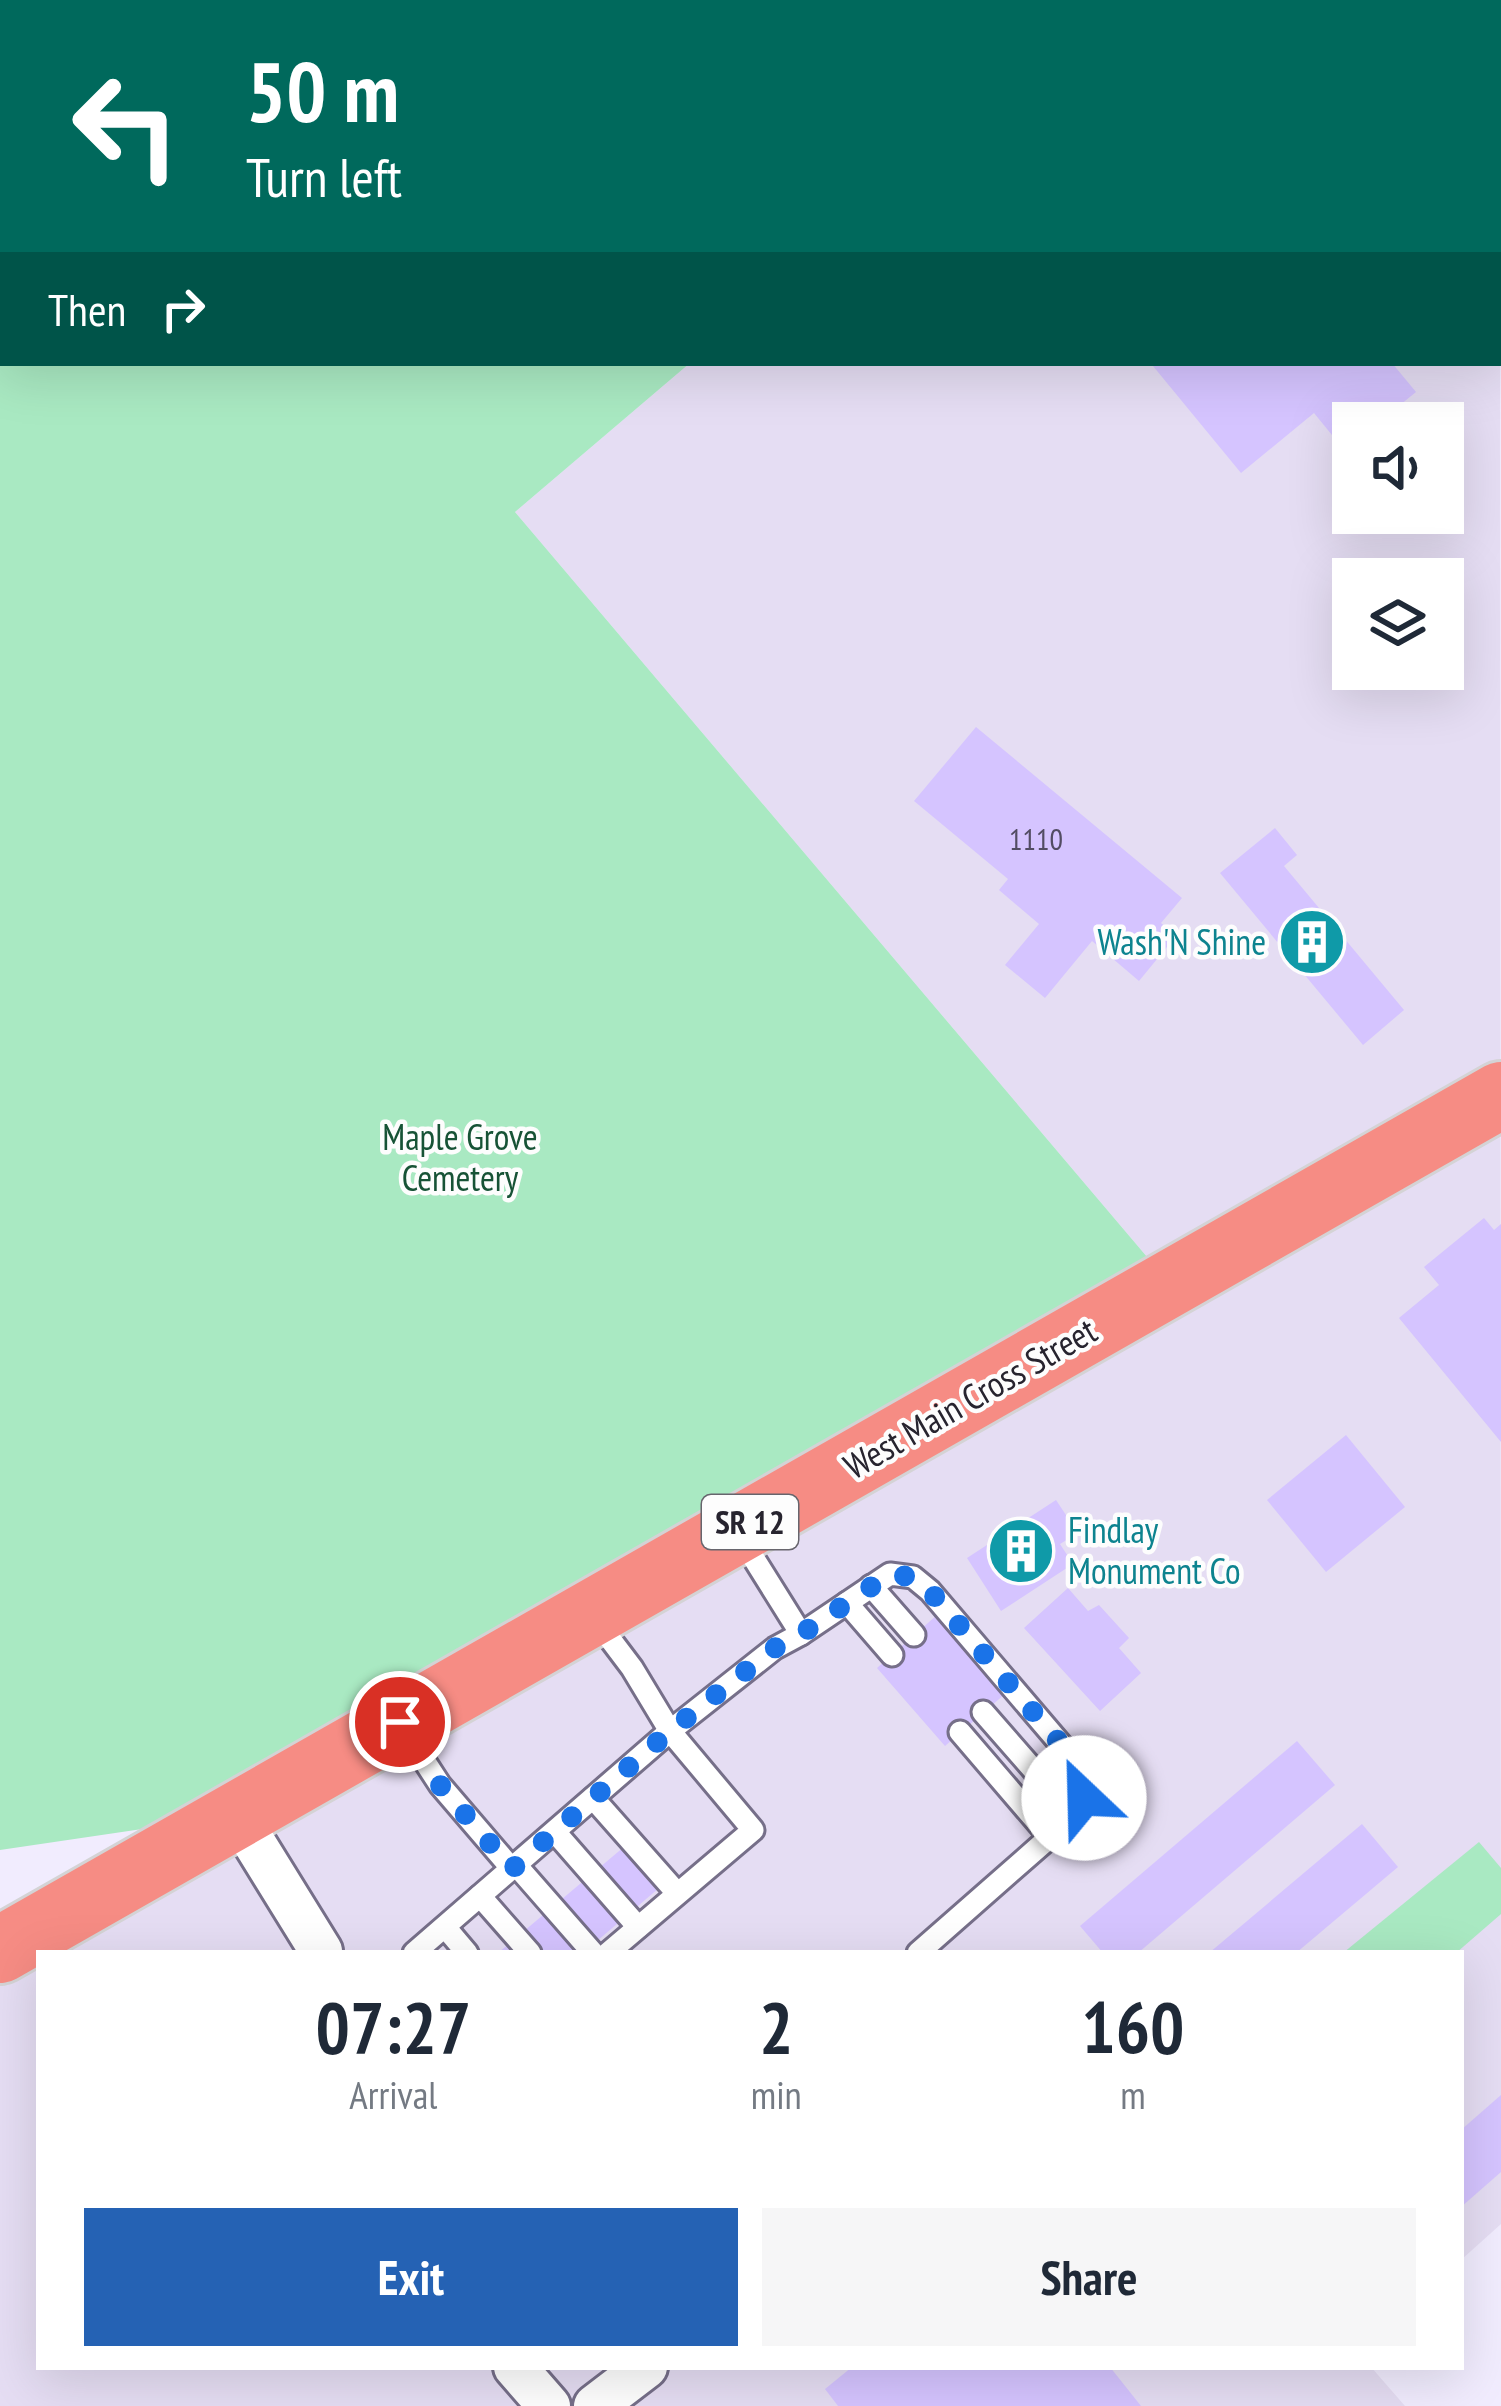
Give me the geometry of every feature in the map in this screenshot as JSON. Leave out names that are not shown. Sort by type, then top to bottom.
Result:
[{"type":"highway","name":"West Main Cross Street","points":[[0,1950],[1501,1095]]},
{"type":"street","points":[[237,1815],[320,1950]]},
{"type":"street","points":[[518,2370],[549,2406]]},
{"type":"street","points":[[595,2406],[642,2370]]},
{"type":"lane","points":[[736,1531],[801,1634]]},
{"type":"lane","points":[[418,1950],[670,1731],[775,1648],[890,1574],[913,1577],[930,1591],[1069,1754],[1084,1798],[1049,1837],[922,1950]]},
{"type":"lane","points":[[871,1586],[914,1635]]},
{"type":"lane","points":[[847,1603],[892,1654]]},
{"type":"lane","points":[[591,1614],[632,1668],[670,1731],[753,1830],[611,1950]]},
{"type":"lane","points":[[983,1712],[1072,1815]]},
{"type":"lane","points":[[400,1722],[440,1785],[590,1950]]},
{"type":"lane","points":[[960,1732],[1049,1837]]},
{"type":"lane","points":[[593,1798],[677,1893]]},
{"type":"lane","points":[[555,1832],[638,1927]]},
{"type":"lane","points":[[480,1896],[527,1950]]},
{"type":"lane","points":[[445,1927],[464,1950]]},
{"type":"shaded area","points":[[686,366],[1500,366],[1501,2224],[1464,2257],[1464,1950],[36,1950],[36,2370],[1374,2370],[1405,2406],[0,2406],[0,1950],[1170,1284],[515,512]]},
{"type":"green space","name":"Maple Grove Cemetery","points":[[0,366],[686,366],[515,512],[1170,1284],[237,1815],[0,1850]]},
{"type":"green space","points":[[1479,1842],[1501,1868],[1501,1914],[1459,1950],[1347,1950]]},
{"type":"building","points":[[1153,366],[1394,366],[1416,392],[1404,402],[1332,402],[1332,435],[1314,413],[1241,473]]},
{"type":"building","points":[[976,727],[1182,898],[1161,923],[1176,936],[1139,981],[1092,941],[1045,998],[1005,965],[1039,924],[999,890],[1008,879],[914,801]]},
{"type":"building","name":"Wash'N Shine","points":[[1275,828],[1297,855],[1284,866],[1404,1010],[1363,1045],[1220,873]]},
{"type":"building","points":[[1484,1218],[1494,1230],[1501,1224],[1501,1442],[1399,1318],[1439,1285],[1424,1267]]},
{"type":"building","points":[[1346,1435],[1405,1507],[1326,1572],[1267,1500]]},
{"type":"building","name":"Findlay Monument Co","points":[[1056,1500],[1078,1533],[1060,1544],[1073,1564],[1001,1611],[967,1558]]},
{"type":"building","points":[[1068,1588],[1088,1611],[1099,1605],[1129,1638],[1119,1648],[1141,1673],[1100,1711],[1024,1628]]},
{"type":"building","points":[[937,1615],[1006,1693],[945,1746],[877,1668]]},
{"type":"building","points":[[1297,1741],[1335,1785],[1142,1950],[1100,1950],[1080,1926]]},
{"type":"building","points":[[1362,1824],[1398,1867],[1300,1950],[1213,1950]]},
{"type":"building","points":[[631,1841],[666,1882],[587,1950],[502,1950]]},
{"type":"building","points":[[1501,2095],[1501,2172],[1464,2204],[1464,2127]]},
{"type":"building","points":[[848,2370],[1112,2370],[1141,2406],[838,2406],[825,2389]]},
{"type":"place","name":"Wash'N Shine","points":[[1312,942]]},
{"type":"place","name":"Findlay Monument Co","points":[[1021,1551]]},
{"type":"route","points":[[400,1722],[440,1785],[512,1869],[670,1731],[775,1648],[890,1574],[913,1577],[930,1591],[1069,1754],[1084,1798]]}]
